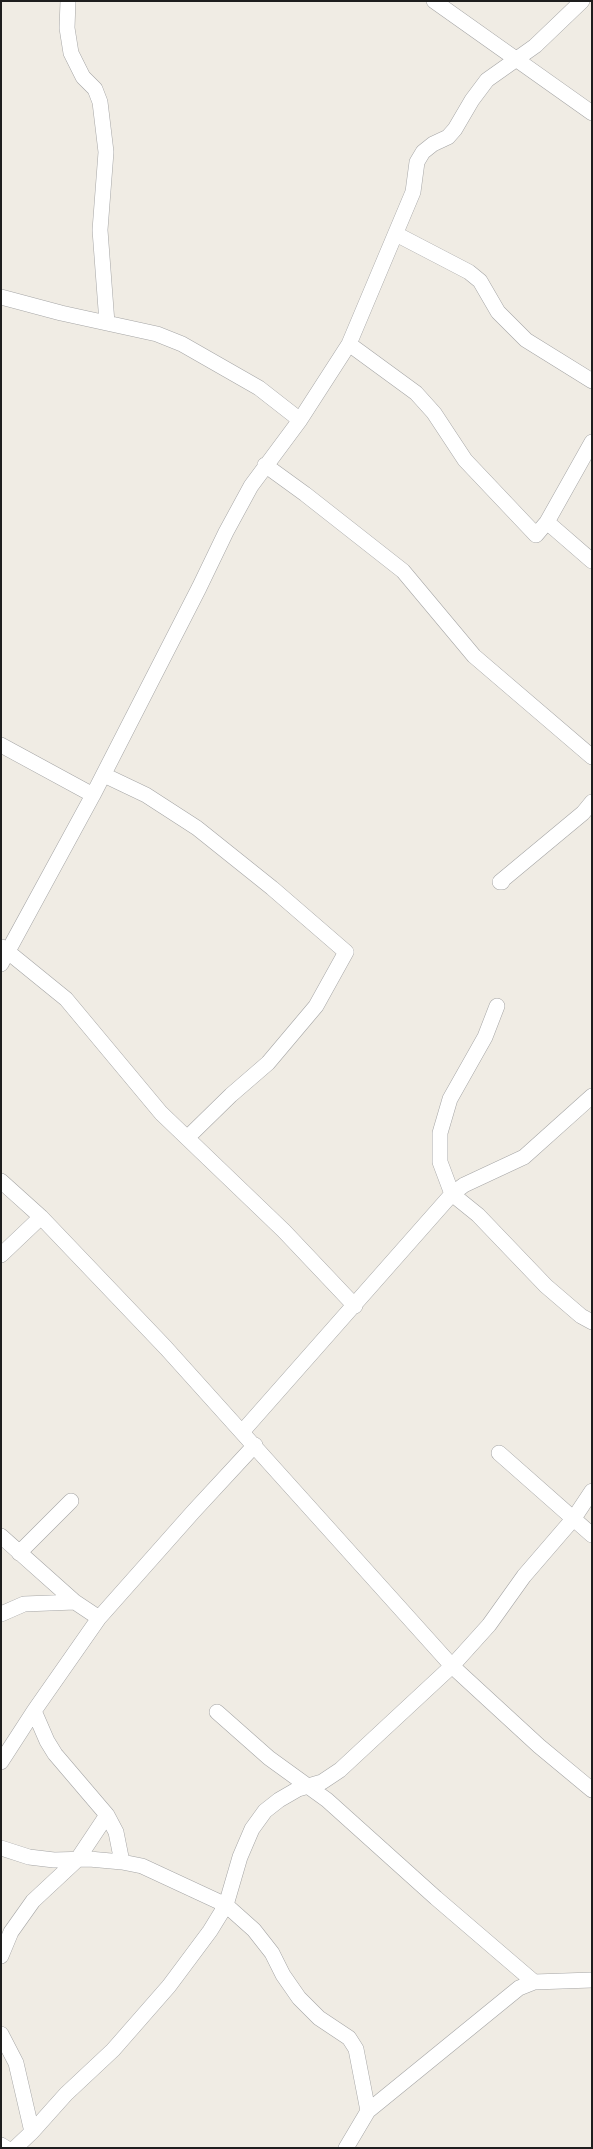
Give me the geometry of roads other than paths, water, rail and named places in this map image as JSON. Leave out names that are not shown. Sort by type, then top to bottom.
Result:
[{"type":"street","points":[[68,1],[67,28],[71,53],[83,77],[95,89],[100,102],[106,152],[100,230],[108,323]]},
{"type":"street","points":[[434,1],[592,113]]},
{"type":"street","points":[[1,964],[5,949],[94,795],[226,532],[264,465],[300,420],[349,344],[413,192],[417,162],[423,152],[432,144],[448,137],[455,130],[472,100],[487,80],[534,46],[582,1]]},
{"type":"street","points":[[396,234],[469,272],[480,282],[498,312],[526,340],[592,381]]},
{"type":"street","points":[[1,297],[157,334],[182,344],[260,388],[300,420]]},
{"type":"street","points":[[349,344],[416,393],[434,413],[465,460],[536,535],[547,522],[592,442]]},
{"type":"street","points":[[264,465],[306,494],[403,571],[474,656],[592,756]]},
{"type":"street","points":[[547,522],[592,561]]},
{"type":"street","points":[[1,745],[94,795]]},
{"type":"street","points":[[104,775],[146,795],[197,828],[272,888],[346,952],[316,1006],[268,1063],[231,1095],[188,1138]]},
{"type":"street","points":[[502,882],[500,882],[584,813],[592,802]]},
{"type":"street","points":[[5,949],[66,999],[161,1113],[284,1231],[355,1306]]},
{"type":"street","points":[[497,1006],[485,1037],[450,1099],[440,1133],[440,1162],[452,1194],[478,1215],[546,1286],[581,1316],[592,1322]]},
{"type":"street","points":[[242,1432],[355,1306],[452,1194],[464,1184],[524,1157],[592,1096]]},
{"type":"street","points":[[1,1181],[41,1217],[255,1445],[452,1666],[539,1746],[592,1790]]},
{"type":"street","points":[[1,1255],[41,1217]]},
{"type":"street","points":[[1,1762],[34,1711],[100,1618],[193,1512],[255,1445]]},
{"type":"street","points":[[499,1453],[592,1535]]},
{"type":"street","points":[[15,2148],[32,2132],[66,2094],[113,2050],[168,1986],[210,1931],[226,1905],[240,1856],[252,1829],[265,1811],[278,1800],[308,1786],[322,1782],[340,1770],[452,1666],[489,1625],[524,1576],[574,1518],[592,1491]]},
{"type":"street","points":[[19,1553],[72,1501]]},
{"type":"street","points":[[1,1536],[75,1602],[100,1618]]},
{"type":"street","points":[[1,1614],[24,1604],[75,1602]]},
{"type":"street","points":[[34,1711],[47,1741],[56,1754],[107,1815],[116,1832],[122,1862]]},
{"type":"street","points":[[217,1712],[269,1758],[327,1800],[534,1982]]},
{"type":"street","points":[[1,1956],[11,1932],[33,1901],[77,1860],[107,1815]]},
{"type":"street","points":[[1,1848],[29,1857],[77,1860],[89,1859],[122,1862],[142,1866],[226,1905],[254,1930],[272,1953],[283,1975],[298,1998],[319,2018],[349,2038],[356,2049],[368,2111]]},
{"type":"street","points":[[346,2148],[368,2111],[518,1988],[534,1982],[592,1980]]},
{"type":"street","points":[[1,2034],[16,2063],[32,2132]]},
{"type":"street","points":[[1,2145],[6,2148]]}]
